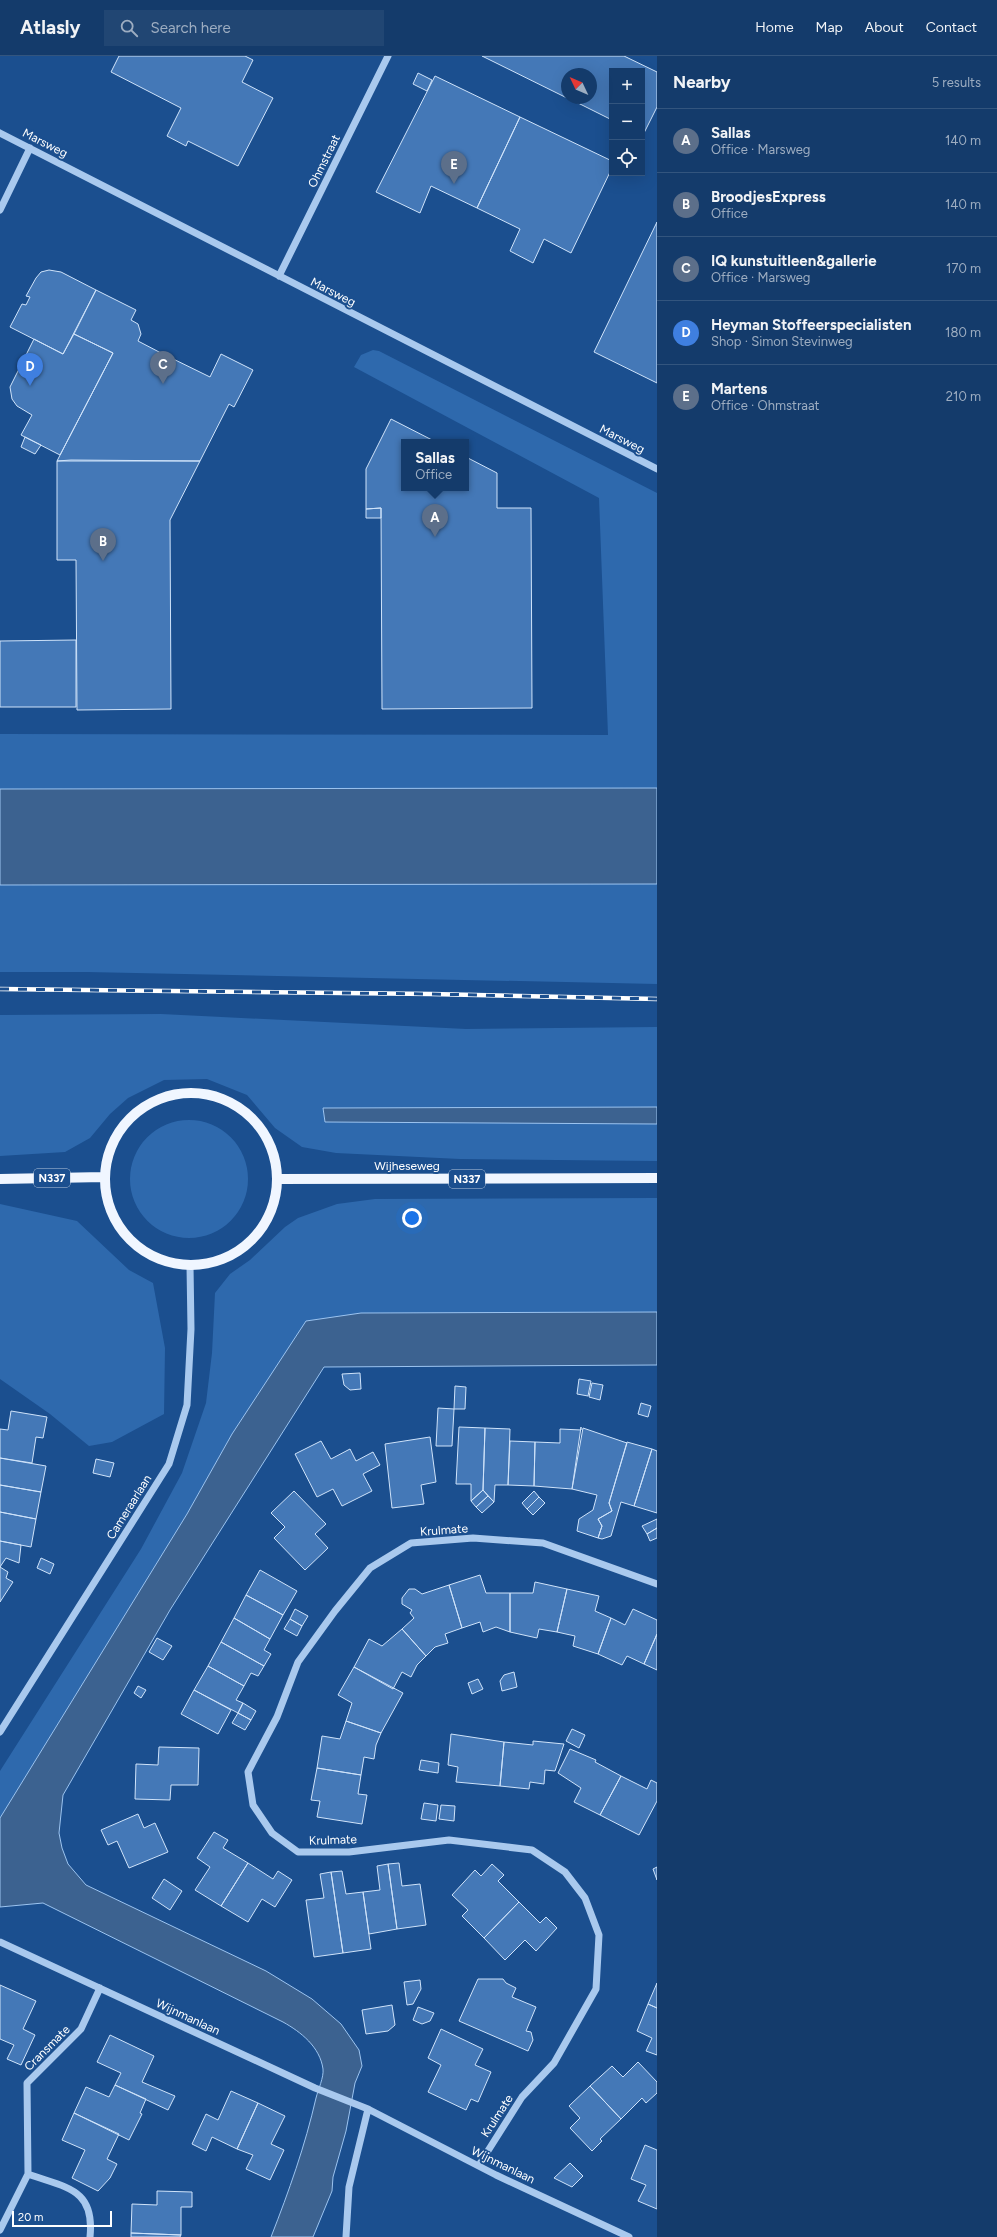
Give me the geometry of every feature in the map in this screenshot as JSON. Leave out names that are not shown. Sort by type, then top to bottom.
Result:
[{"type":"main road","points":[[177,1094],[207,1094],[235,1104],[257,1124],[272,1150],[277,1179],[271,1212],[252,1241],[223,1259],[190,1266],[163,1262],[139,1249],[120,1229],[108,1205],[104,1177],[110,1148],[125,1122],[149,1104],[170,1096],[177,1094]]},
{"type":"main road","name":"N337","points":[[0,1179],[104,1177]]},
{"type":"main road","name":"Wijheseweg","points":[[277,1179],[657,1178]]},
{"type":"street","name":"Ohmstraat","points":[[279,276],[388,56]]},
{"type":"street","name":"Marsweg","points":[[0,133],[657,469]]},
{"type":"street","points":[[0,210],[30,148]]},
{"type":"street","name":"Cameraarlaan","points":[[0,1732],[169,1464],[187,1405],[191,1329],[190,1266]]},
{"type":"street","name":"Krulmate","points":[[479,2166],[522,2097],[554,2063],[596,1989],[599,1935],[585,1898],[565,1872],[532,1850],[449,1840],[349,1852],[298,1852],[272,1833],[253,1805],[248,1772],[277,1717],[298,1662],[370,1568],[411,1543],[473,1538],[543,1543],[657,1584]]},
{"type":"street","name":"Wijnmanlaan","points":[[0,1942],[314,2088],[368,2110],[479,2166],[629,2237]]},
{"type":"street","name":"Cransmate","points":[[0,2230],[28,2174],[27,2084],[81,2029],[100,1988]]},
{"type":"street","points":[[346,2237],[348,2188],[368,2110]]},
{"type":"street","points":[[28,2174],[75,2191],[87,2204],[92,2220],[90,2237]]},
{"type":"shaded area","points":[[373,350],[379,351],[657,493],[657,788],[0,789],[0,734],[608,735],[599,498],[354,367],[361,355]]},
{"type":"shaded area","points":[[657,788],[657,884],[0,885],[0,789]]},
{"type":"shaded area","points":[[657,884],[657,984],[87,972],[0,972],[0,885]]},
{"type":"shaded area","points":[[161,1014],[466,1029],[657,1027],[657,1107],[323,1109],[325,1122],[657,1124],[657,1161],[460,1159],[336,1153],[302,1147],[275,1128],[247,1095],[207,1079],[164,1080],[128,1098],[110,1114],[90,1138],[65,1152],[0,1156],[0,1015]]},
{"type":"shaded area","points":[[657,1107],[657,1124],[325,1122],[323,1108]]},
{"type":"shaded area","points":[[189,1120],[212,1124],[231,1137],[244,1156],[248,1179],[244,1202],[231,1221],[212,1234],[189,1238],[166,1234],[147,1221],[134,1202],[130,1179],[134,1156],[147,1137],[166,1124]]},
{"type":"shaded area","points":[[657,1198],[657,1312],[361,1313],[306,1322],[232,1434],[187,1514],[0,1818],[0,1771],[141,1549],[182,1473],[206,1403],[212,1353],[215,1293],[230,1274],[250,1260],[285,1227],[298,1218],[337,1204],[375,1199]]},
{"type":"shaded area","points":[[0,1204],[77,1221],[129,1270],[153,1283],[165,1348],[164,1414],[112,1442],[89,1446],[50,1414],[0,1379]]},
{"type":"shaded area","points":[[657,1312],[657,1365],[324,1367],[170,1610],[63,1795],[59,1833],[62,1848],[68,1864],[86,1885],[266,1971],[312,1999],[341,2024],[359,2050],[362,2066],[355,2083],[346,2131],[333,2177],[332,2191],[313,2237],[271,2237],[302,2151],[323,2076],[321,2061],[314,2047],[303,2035],[283,2022],[43,1903],[0,1907],[0,1818],[187,1514],[232,1434],[306,1321],[361,1313]]},
{"type":"building","points":[[119,56],[245,56],[253,60],[242,82],[273,98],[238,166],[188,141],[186,146],[167,136],[181,108],[111,72]]},
{"type":"building","points":[[482,56],[624,56],[657,72],[657,107],[645,131],[645,68],[609,68],[609,118],[580,104],[597,104],[597,68],[561,68],[561,95]]},
{"type":"building","points":[[418,73],[432,80],[427,91],[413,84]]},
{"type":"building","points":[[435,76],[520,117],[477,208],[431,186],[420,213],[376,192]]},
{"type":"building","points":[[520,117],[609,160],[609,174],[571,253],[544,239],[533,263],[510,251],[520,229],[477,208]]},
{"type":"building","points":[[657,222],[657,383],[594,352]]},
{"type":"building","points":[[49,270],[61,272],[96,290],[63,354],[10,327],[22,304],[26,305],[30,297],[26,296],[36,278],[41,272]]},
{"type":"building","points":[[96,290],[136,310],[131,320],[138,324],[141,334],[138,341],[161,353],[210,377],[221,354],[253,370],[234,407],[229,404],[200,461],[57,461],[113,353],[74,334]]},
{"type":"building","points":[[74,334],[113,353],[60,455],[21,435],[32,415],[17,406],[12,399],[10,387],[34,339],[63,354]]},
{"type":"building","points":[[391,419],[430,439],[401,439],[401,491],[469,491],[469,459],[497,473],[497,508],[531,508],[532,708],[382,709],[381,508],[366,509],[366,469]]},
{"type":"building","points":[[25,437],[41,445],[35,454],[21,447]]},
{"type":"building","points":[[57,461],[200,461],[170,520],[171,709],[77,710],[76,560],[57,560]]},
{"type":"building","points":[[381,508],[381,518],[366,518],[366,509]]},
{"type":"building","points":[[76,640],[76,707],[0,707],[0,641]]},
{"type":"building","points":[[360,1373],[361,1389],[350,1390],[344,1385],[342,1374]]},
{"type":"building","points":[[579,1379],[591,1381],[588,1396],[577,1394]]},
{"type":"building","points":[[592,1383],[603,1385],[600,1400],[589,1397]]},
{"type":"building","points":[[455,1386],[466,1387],[465,1409],[454,1409]]},
{"type":"building","points":[[641,1403],[651,1406],[648,1417],[638,1414]]},
{"type":"building","points":[[438,1408],[454,1409],[452,1446],[436,1446]]},
{"type":"building","points":[[11,1411],[47,1417],[43,1438],[36,1437],[32,1463],[0,1458],[0,1429],[8,1430]]},
{"type":"building","points":[[459,1427],[485,1428],[483,1490],[471,1501],[471,1484],[456,1484]]},
{"type":"building","points":[[485,1428],[510,1429],[508,1485],[495,1485],[494,1502],[483,1490]]},
{"type":"building","points":[[583,1428],[627,1443],[609,1503],[612,1511],[598,1519],[602,1526],[598,1538],[577,1531],[579,1519],[593,1510],[597,1495],[572,1489]]},
{"type":"building","points":[[560,1429],[581,1430],[572,1489],[534,1486],[535,1442],[560,1443]]},
{"type":"building","points":[[430,1437],[436,1482],[421,1485],[424,1504],[392,1508],[385,1444]]},
{"type":"building","points":[[321,1441],[331,1459],[350,1449],[356,1461],[373,1452],[380,1465],[363,1474],[372,1491],[342,1506],[333,1489],[317,1497],[295,1454]]},
{"type":"building","points":[[510,1441],[535,1442],[534,1486],[508,1485]]},
{"type":"building","points":[[627,1442],[652,1449],[634,1506],[621,1502],[611,1536],[602,1539],[598,1538],[602,1526],[598,1519],[612,1511],[609,1503]]},
{"type":"building","points":[[652,1449],[657,1451],[657,1513],[634,1506]]},
{"type":"building","points":[[0,1458],[46,1466],[41,1492],[0,1485]]},
{"type":"building","points":[[96,1459],[114,1463],[110,1477],[93,1473]]},
{"type":"building","points":[[0,1485],[41,1492],[36,1519],[0,1512]]},
{"type":"building","points":[[483,1490],[488,1496],[476,1507],[471,1501]]},
{"type":"building","points":[[294,1491],[326,1524],[315,1534],[328,1548],[305,1570],[274,1538],[285,1527],[271,1513]]},
{"type":"building","points":[[534,1491],[539,1497],[527,1509],[522,1503]]},
{"type":"building","points":[[488,1496],[494,1502],[482,1513],[476,1507]]},
{"type":"building","points":[[539,1497],[545,1503],[533,1515],[527,1509]]},
{"type":"building","points":[[0,1512],[36,1519],[31,1547],[0,1541]]},
{"type":"building","points":[[657,1519],[657,1528],[647,1534],[642,1526]]},
{"type":"building","points":[[657,1528],[657,1538],[650,1541],[647,1534]]},
{"type":"building","points":[[0,1541],[21,1545],[19,1563],[6,1558],[0,1567]]},
{"type":"building","points":[[41,1558],[54,1564],[50,1574],[37,1568]]},
{"type":"building","points":[[0,1567],[8,1572],[6,1578],[13,1582],[0,1602]]},
{"type":"building","points":[[260,1570],[297,1591],[283,1615],[246,1595]]},
{"type":"building","points":[[480,1575],[486,1593],[510,1593],[510,1632],[496,1627],[483,1632],[480,1622],[462,1628],[449,1585]]},
{"type":"building","points":[[535,1582],[567,1589],[557,1632],[539,1629],[537,1638],[510,1632],[510,1593],[533,1593]]},
{"type":"building","points":[[449,1585],[462,1628],[445,1634],[448,1643],[435,1647],[426,1656],[402,1629],[414,1618],[410,1613],[412,1610],[402,1604],[402,1598],[409,1589],[415,1589],[422,1594]]},
{"type":"building","points":[[567,1589],[599,1596],[595,1611],[611,1618],[598,1654],[573,1646],[575,1636],[557,1632]]},
{"type":"building","points":[[246,1595],[283,1615],[270,1639],[234,1618]]},
{"type":"building","points":[[295,1609],[308,1616],[302,1626],[290,1619]]},
{"type":"building","points":[[633,1609],[657,1620],[657,1634],[644,1664],[627,1656],[622,1665],[598,1654],[611,1618],[625,1625]]},
{"type":"building","points":[[234,1618],[270,1639],[264,1650],[271,1654],[264,1666],[221,1642]]},
{"type":"building","points":[[290,1619],[302,1626],[297,1636],[284,1629]]},
{"type":"building","points":[[402,1629],[426,1656],[417,1665],[411,1677],[402,1672],[393,1689],[354,1667],[369,1639],[382,1646]]},
{"type":"building","points":[[657,1634],[657,1670],[644,1664]]},
{"type":"building","points":[[157,1638],[172,1646],[163,1660],[149,1652]]},
{"type":"building","points":[[221,1642],[264,1666],[258,1676],[251,1673],[244,1686],[208,1666]]},
{"type":"building","points":[[208,1666],[244,1686],[236,1700],[243,1703],[238,1713],[194,1690]]},
{"type":"building","points":[[354,1667],[403,1693],[381,1733],[346,1721],[352,1703],[338,1695]]},
{"type":"building","points":[[514,1672],[517,1687],[502,1691],[500,1681],[504,1675]]},
{"type":"building","points":[[478,1679],[483,1689],[472,1694],[468,1683]]},
{"type":"building","points":[[138,1686],[146,1690],[141,1698],[134,1693]]},
{"type":"building","points":[[194,1690],[231,1710],[218,1734],[181,1714]]},
{"type":"building","points":[[243,1703],[256,1711],[251,1720],[238,1713]]},
{"type":"building","points":[[238,1713],[251,1720],[245,1730],[232,1723]]},
{"type":"building","points":[[346,1721],[381,1733],[376,1745],[374,1759],[364,1757],[361,1775],[317,1768],[322,1736],[340,1739]]},
{"type":"building","points":[[572,1729],[585,1735],[579,1748],[566,1741]]},
{"type":"building","points":[[451,1734],[504,1742],[500,1786],[456,1782],[458,1767],[448,1765]]},
{"type":"building","points":[[533,1741],[564,1744],[555,1771],[545,1770],[544,1784],[530,1782],[529,1789],[500,1786],[504,1742],[533,1745]]},
{"type":"building","points":[[159,1747],[199,1748],[198,1785],[171,1785],[170,1800],[135,1799],[136,1764],[158,1765]]},
{"type":"building","points":[[570,1749],[596,1760],[595,1762],[621,1776],[600,1815],[574,1802],[581,1788],[558,1773]]},
{"type":"building","points":[[421,1760],[439,1763],[438,1773],[419,1770]]},
{"type":"building","points":[[317,1768],[361,1775],[358,1794],[367,1795],[362,1824],[317,1817],[320,1801],[311,1800]]},
{"type":"building","points":[[621,1776],[647,1789],[651,1780],[657,1783],[657,1801],[639,1835],[600,1815]]},
{"type":"building","points":[[424,1803],[438,1805],[436,1821],[421,1819]]},
{"type":"building","points":[[441,1805],[455,1806],[454,1821],[439,1819]]},
{"type":"building","points":[[138,1814],[144,1828],[155,1823],[168,1852],[129,1868],[117,1841],[108,1845],[101,1830]]},
{"type":"building","points":[[214,1832],[228,1840],[223,1848],[248,1863],[221,1906],[195,1890],[210,1867],[197,1858]]},
{"type":"building","points":[[248,1863],[273,1879],[278,1871],[292,1880],[275,1907],[262,1899],[248,1922],[221,1906]]},
{"type":"building","points":[[399,1863],[402,1886],[420,1884],[426,1925],[397,1929],[388,1864]]},
{"type":"building","points":[[388,1864],[397,1929],[369,1934],[363,1892],[380,1890],[377,1866]]},
{"type":"building","points":[[492,1864],[504,1875],[498,1881],[519,1902],[484,1938],[462,1916],[468,1910],[452,1895],[475,1870],[481,1876]]},
{"type":"building","points":[[657,1867],[657,1880],[653,1869]]},
{"type":"building","points":[[342,1871],[346,1894],[363,1892],[371,1949],[343,1953],[331,1872]]},
{"type":"building","points":[[331,1872],[343,1953],[314,1957],[306,1900],[324,1898],[320,1874]]},
{"type":"building","points":[[164,1879],[182,1891],[170,1910],[152,1898]]},
{"type":"building","points":[[519,1902],[540,1923],[546,1917],[557,1928],[536,1951],[525,1940],[505,1960],[484,1938]]},
{"type":"building","points":[[478,1979],[503,1979],[506,1983],[516,1988],[512,1997],[536,2007],[526,2031],[531,2032],[533,2040],[528,2051],[459,2021]]},
{"type":"building","points":[[420,1980],[421,1989],[413,2004],[407,2005],[404,1982]]},
{"type":"building","points":[[657,1983],[657,2008],[648,2004]]},
{"type":"building","points":[[0,1985],[36,2001],[23,2029],[35,2035],[21,2065],[7,2059],[14,2045],[0,2039]]},
{"type":"building","points":[[648,2004],[657,2008],[657,2055],[646,2051],[652,2038],[637,2031]]},
{"type":"building","points":[[392,2005],[395,2025],[388,2031],[366,2034],[362,2010]]},
{"type":"building","points":[[418,2007],[434,2013],[430,2021],[422,2024],[413,2020]]},
{"type":"building","points":[[441,2029],[483,2049],[475,2065],[491,2072],[478,2102],[471,2099],[466,2110],[428,2092],[441,2065],[428,2058]]},
{"type":"building","points":[[110,2035],[154,2056],[142,2082],[175,2096],[168,2110],[115,2085],[121,2073],[97,2062]]},
{"type":"building","points":[[638,2062],[657,2082],[657,2093],[646,2103],[642,2098],[621,2119],[590,2086],[612,2066],[623,2077]]},
{"type":"building","points":[[115,2085],[146,2099],[140,2113],[142,2114],[129,2140],[74,2113],[86,2087],[109,2097]]},
{"type":"building","points":[[590,2086],[621,2119],[600,2139],[602,2141],[592,2151],[570,2128],[580,2118],[569,2106]]},
{"type":"building","points":[[231,2091],[258,2103],[237,2149],[212,2137],[206,2151],[192,2144],[206,2114],[218,2120]]},
{"type":"building","points":[[258,2103],[285,2116],[271,2144],[284,2150],[270,2180],[246,2169],[253,2155],[237,2149]]},
{"type":"building","points":[[74,2113],[119,2134],[107,2159],[117,2164],[110,2178],[98,2191],[72,2178],[85,2150],[62,2140]]},
{"type":"building","points":[[645,2145],[657,2150],[657,2209],[638,2201],[646,2185],[631,2179]]},
{"type":"building","points":[[570,2163],[583,2176],[572,2187],[554,2178]]},
{"type":"building","points":[[157,2191],[192,2192],[192,2207],[181,2207],[181,2235],[131,2233],[132,2204],[157,2205]]},
{"type":"building","points":[[131,2233],[181,2235],[180,2237],[131,2237]]},
{"type":"railway","points":[[0,989],[431,994],[657,999]]},
{"type":"place","name":"Martens","points":[[454,184]]},
{"type":"place","name":"IQ kunstuitleen&gallerie","points":[[163,384]]},
{"type":"place","name":"Heyman Stoffeerspecialisten","points":[[30,386]]},
{"type":"place","name":"Sallas","points":[[435,537]]},
{"type":"place","name":"BroodjesExpress","points":[[103,561]]}]
